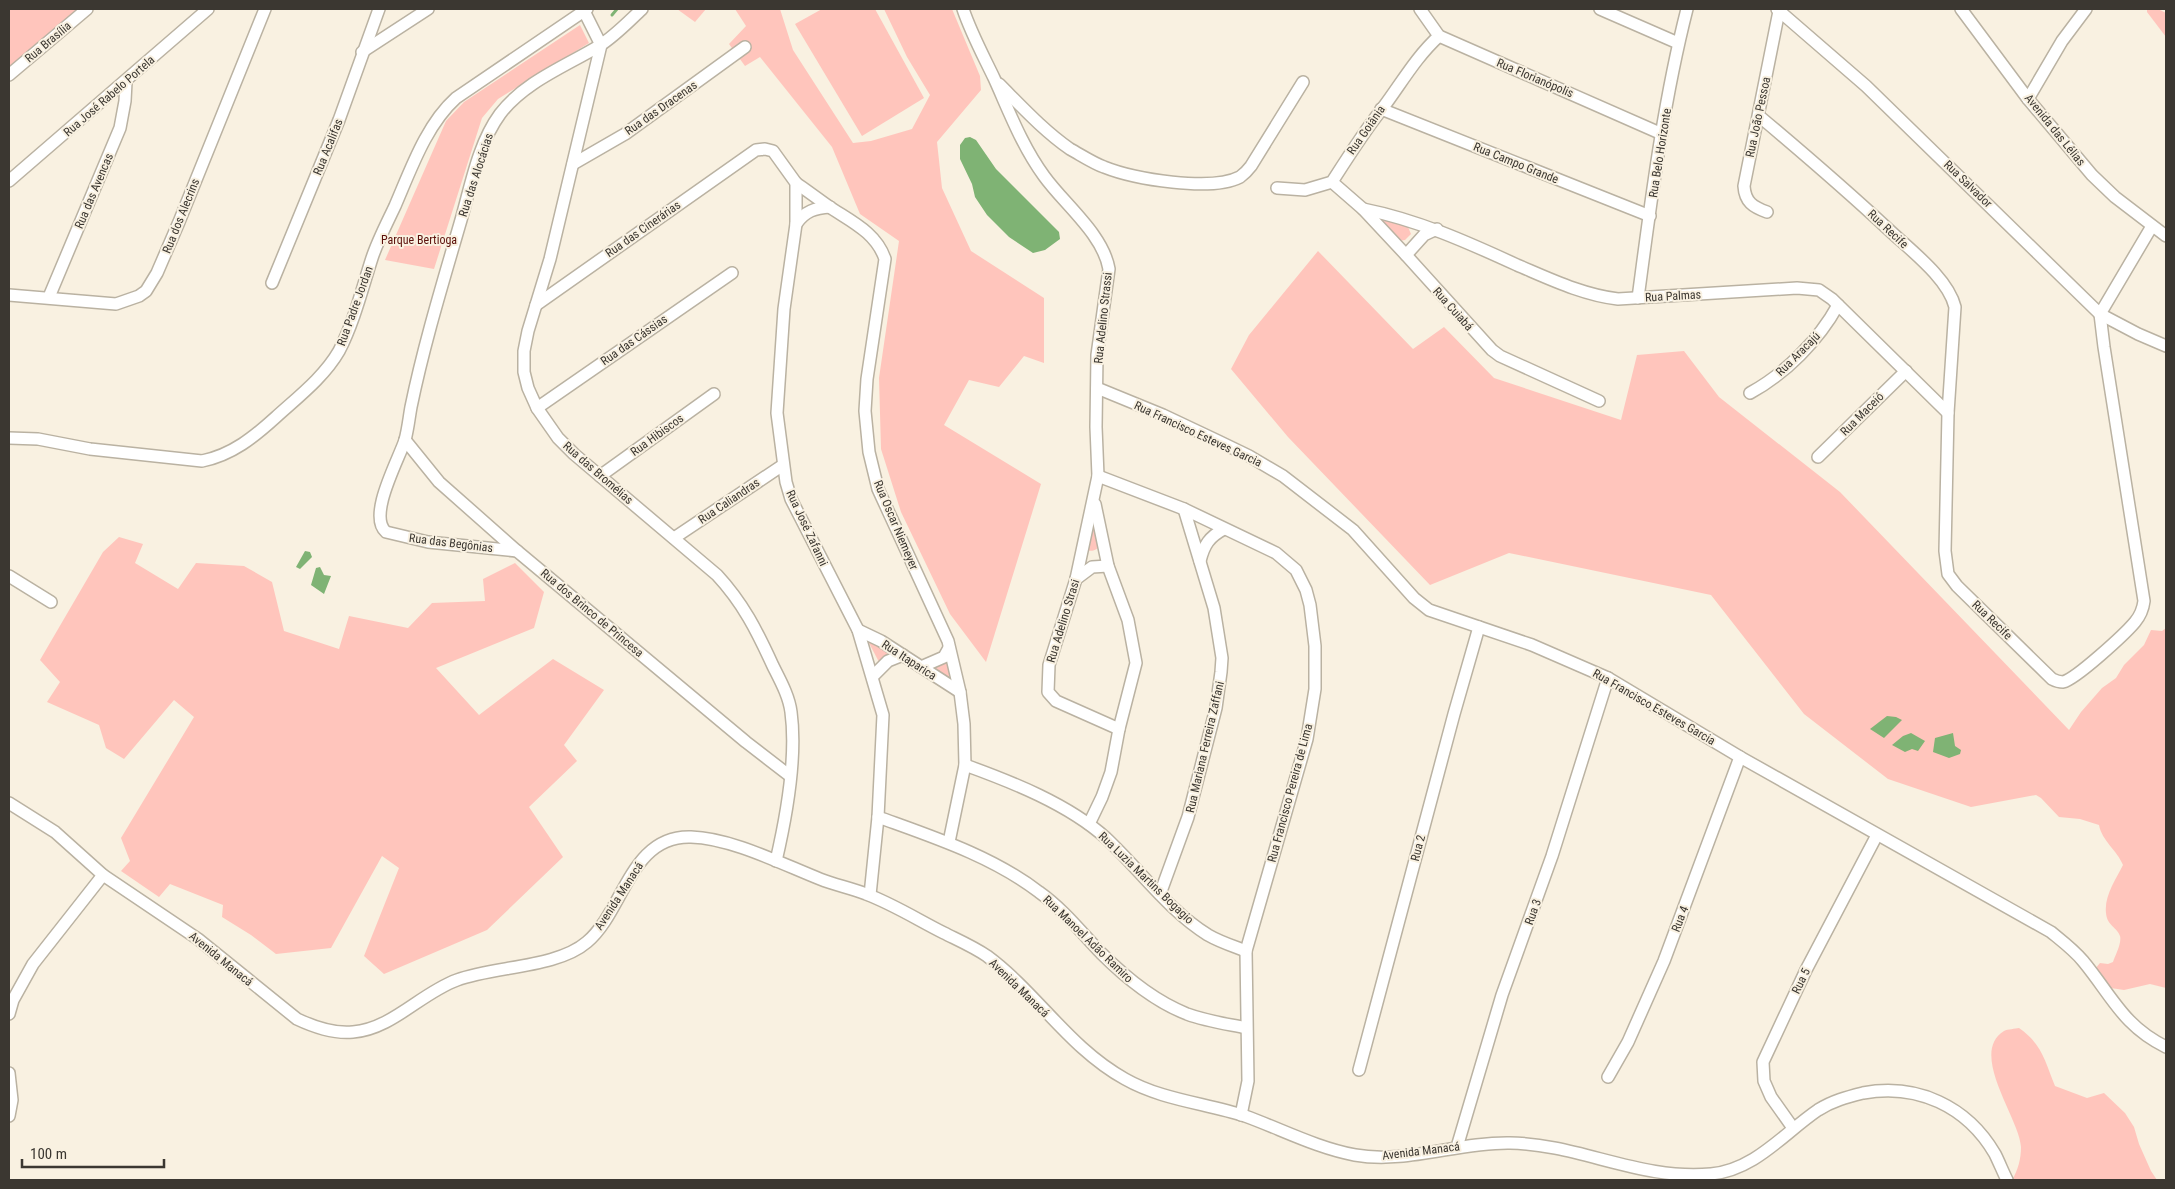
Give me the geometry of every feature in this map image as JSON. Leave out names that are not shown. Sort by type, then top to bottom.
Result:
[{"type":"street","name":"Rua Brasília","points":[[9,75],[87,9]]},
{"type":"street","name":"Rua José Rabelo Portela","points":[[9,181],[126,82],[208,9]]},
{"type":"street","name":"Rua dos Alecrins","points":[[9,295],[116,304],[139,296],[151,284],[176,230],[265,9]]},
{"type":"street","name":"Rua Acalifas","points":[[272,283],[339,120],[379,9]]},
{"type":"street","points":[[362,52],[428,9]]},
{"type":"street","name":"Rua das Alocácias","points":[[405,440],[415,391],[450,260],[479,158],[492,126],[508,105],[520,94],[566,64],[600,45],[642,9]]},
{"type":"street","name":"Rua Adelino Strassi","points":[[963,9],[1011,118],[1044,176],[1095,238],[1107,258],[1108,269],[1097,355],[1096,427],[1098,476],[1094,500]]},
{"type":"street","points":[[1420,9],[1438,36]]},
{"type":"street","points":[[1600,9],[1678,43]]},
{"type":"street","name":"Rua Belo Horizonte","points":[[1638,298],[1662,134],[1678,43],[1687,9]]},
{"type":"street","name":"Avenida das Lélias","points":[[1961,9],[2028,99],[2092,174],[2115,197],[2166,236]]},
{"type":"street","points":[[2028,99],[2062,41],[2086,9]]},
{"type":"street","points":[[586,10],[600,45]]},
{"type":"street","name":"Rua Padre Jordan","points":[[9,438],[38,439],[90,449],[202,461],[216,458],[242,445],[306,390],[331,363],[346,336],[373,256],[409,174],[431,129],[444,110],[456,98],[586,10]]},
{"type":"street","name":"Rua João Pessoa","points":[[1767,212],[1749,203],[1744,194],[1744,186],[1778,10]]},
{"type":"street","name":"Rua Salvador","points":[[1778,10],[1866,86],[2100,314],[2166,346]]},
{"type":"street","name":"Rua Goiânia","points":[[1332,182],[1356,142],[1382,109],[1416,59],[1438,36]]},
{"type":"street","name":"Rua Florianópolis","points":[[1438,36],[1662,134]]},
{"type":"street","name":"Rua das Bromélias","points":[[600,45],[573,164],[527,337],[524,372],[528,388],[537,408],[558,438],[574,454],[716,575],[737,598],[768,654],[789,701],[791,713],[790,776],[783,832],[776,860]]},
{"type":"street","name":"Rua das Dracenas","points":[[573,164],[624,134],[745,47]]},
{"type":"street","points":[[994,80],[1070,149],[1104,167],[1142,177],[1195,183],[1217,183],[1240,176],[1245,172],[1251,166],[1303,82]]},
{"type":"street","name":"Rua das Avencas","points":[[49,297],[120,128],[126,82]]},
{"type":"street","name":"Rua Campo Grande","points":[[1382,109],[1650,216]]},
{"type":"street","name":"Rua Recife","points":[[1759,116],[1838,182],[1904,243],[1933,272],[1950,294],[1955,307],[1948,413],[1945,551],[1948,574],[1957,586],[2057,682],[2066,681],[2102,653],[2135,622],[2143,608],[2144,601],[2100,314]]},
{"type":"street","name":"Rua das Cinerárias","points":[[536,305],[751,152],[760,149],[773,151],[796,183]]},
{"type":"street","points":[[1277,188],[1305,190],[1332,182]]},
{"type":"street","name":"Rua Cuiabá","points":[[1332,182],[1363,209],[1492,350],[1500,356],[1599,401]]},
{"type":"street","name":"Rua Oscar Niemeyer","points":[[796,183],[852,220],[880,247],[885,259],[866,379],[865,411],[869,452],[878,489],[940,623],[949,648],[960,692],[964,724],[965,765],[949,842]]},
{"type":"street","name":"Rua José Zafanni","points":[[796,183],[796,224],[784,309],[777,413],[783,464],[791,499],[858,630],[883,715],[878,817],[870,895]]},
{"type":"street","points":[[796,224],[812,209],[830,207]]},
{"type":"street","name":"Rua Palmas","points":[[1363,209],[1437,229],[1580,290],[1607,298],[1638,298],[1812,288],[1826,293],[1948,413]]},
{"type":"street","points":[[2100,314],[2152,226]]},
{"type":"street","points":[[1406,255],[1424,235],[1437,229]]},
{"type":"street","name":"Rua das Cássias","points":[[537,408],[732,273]]},
{"type":"street","name":"Rua Aracajú","points":[[1750,394],[1781,373],[1826,326],[1838,305]]},
{"type":"street","name":"Rua Maceió","points":[[1818,457],[1906,371]]},
{"type":"street","name":"Rua Francisco Esteves Garcia","points":[[1097,388],[1163,415],[1266,465],[1320,503],[1353,530],[1422,605],[1436,612],[1532,645],[1608,678],[1740,757],[2051,932],[2082,959],[2126,1019],[2144,1034],[2166,1047]]},
{"type":"street","name":"Rua Hibiscos","points":[[600,476],[714,394]]},
{"type":"street","name":"Rua das Begônias","points":[[405,440],[388,478],[383,502],[381,525],[386,532],[428,542],[517,551]]},
{"type":"street","name":"Rua dos Brinco de Princesa","points":[[405,440],[434,478],[517,551],[746,742],[790,776]]},
{"type":"street","name":"Rua Caliandras","points":[[674,538],[783,464]]},
{"type":"street","name":"Rua Francisco Pereira de Lima","points":[[1098,476],[1184,509],[1276,553],[1296,570],[1306,590],[1310,605],[1315,646],[1315,690],[1306,739],[1246,951],[1248,1080],[1242,1115]]},
{"type":"street","points":[[1089,824],[1112,772],[1119,729],[1136,663],[1128,620],[1108,566],[1094,500]]},
{"type":"street","name":"Rua Adelino Strasi","points":[[1094,500],[1076,579],[1049,665],[1048,692],[1056,701],[1119,729]]},
{"type":"street","name":"Rua Mariana Ferreira Zaffani","points":[[1160,894],[1188,817],[1220,685],[1222,658],[1214,608],[1184,509]]},
{"type":"street","points":[[1200,563],[1207,542],[1214,534],[1224,529]]},
{"type":"street","points":[[1076,579],[1092,567],[1108,566]]},
{"type":"street","points":[[9,576],[52,602]]},
{"type":"street","name":"Rua 2","points":[[1359,1070],[1451,724],[1479,627]]},
{"type":"street","name":"Rua Itaparica","points":[[858,630],[881,641],[960,692]]},
{"type":"street","points":[[921,667],[944,657],[949,648]]},
{"type":"street","points":[[873,676],[888,661],[903,655]]},
{"type":"street","name":"Rua 3","points":[[1457,1147],[1502,995],[1552,856],[1608,678]]},
{"type":"street","name":"Rua 4","points":[[1608,1077],[1628,1042],[1664,961],[1740,757]]},
{"type":"street","name":"Rua Luzia Martins Bogagio","points":[[965,765],[1013,783],[1089,824],[1106,838],[1172,907],[1208,934],[1246,951]]},
{"type":"street","name":"Avenida Manacá","points":[[9,803],[55,832],[103,875],[198,939],[297,1019],[312,1026],[350,1033],[369,1029],[386,1021],[434,991],[461,978],[542,961],[579,948],[592,938],[640,862],[658,845],[680,837],[697,837],[776,860],[826,881],[870,895],[985,955],[1014,980],[1063,1032],[1101,1064],[1148,1090],[1181,1101],[1242,1115],[1304,1139],[1354,1155],[1382,1157],[1489,1143],[1519,1143],[1538,1145],[1638,1168],[1669,1173],[1709,1175],[1744,1165],[1766,1152],[1793,1128],[1823,1106],[1841,1098],[1880,1090],[1917,1093],[1947,1105],[1961,1114],[1975,1126],[1995,1154],[2007,1180]]},
{"type":"street","name":"Rua Manoel Adão Ramiro","points":[[878,817],[949,842],[1025,882],[1040,892],[1070,919],[1119,970],[1146,992],[1188,1014],[1246,1028]]},
{"type":"street","name":"Rua 5","points":[[1793,1128],[1771,1096],[1764,1082],[1763,1062],[1806,970],[1877,834]]},
{"type":"street","points":[[9,1014],[13,1000],[33,964],[103,875]]},
{"type":"street","points":[[9,1074],[12,1100],[9,1116]]},
{"type":"green space","points":[[9,9],[87,9],[9,75]]},
{"type":"green space","points":[[677,9],[706,9],[695,22]]},
{"type":"green space","points":[[735,9],[780,9],[793,50],[853,143],[871,141],[912,129],[930,95],[907,57],[884,9],[952,9],[980,76],[981,90],[937,142],[942,188],[971,251],[1044,298],[1044,363],[1024,356],[999,387],[969,380],[944,425],[1041,484],[986,662],[950,614],[901,512],[881,449],[879,378],[899,241],[860,214],[832,147],[760,57],[745,66],[729,44],[746,26]]},
{"type":"green space","points":[[822,9],[875,9],[924,98],[862,136],[795,24]]},
{"type":"green space","points":[[2147,9],[2158,9],[2166,13],[2166,37],[2147,12]]},
{"type":"green space","name":"Parque Bertioga","points":[[580,25],[589,43],[498,99],[482,118],[434,269],[385,260],[446,121],[464,102]]},
{"type":"green space","points":[[1378,215],[1408,227],[1411,234],[1405,240],[1399,241],[1378,221]]},
{"type":"green space","points":[[1318,251],[1413,349],[1444,327],[1494,378],[1621,420],[1637,355],[1684,351],[1719,397],[1840,492],[2069,730],[2081,712],[2102,688],[2116,678],[2124,665],[2144,645],[2151,630],[2162,631],[2166,628],[2166,988],[2150,984],[2124,990],[2104,987],[2095,969],[2100,963],[2108,964],[2113,962],[2119,946],[2120,936],[2108,921],[2106,907],[2111,888],[2123,865],[2103,836],[2099,825],[2080,819],[2059,817],[2036,795],[1971,807],[1888,779],[1804,714],[1711,595],[1509,553],[1430,585],[1288,437],[1231,369],[1249,335]]},
{"type":"green space","points":[[1091,521],[1100,545],[1091,551],[1084,550]]},
{"type":"green space","points":[[119,537],[143,544],[135,563],[178,589],[196,563],[244,566],[272,582],[284,631],[339,649],[349,616],[408,628],[432,603],[485,601],[483,579],[515,563],[544,592],[534,628],[436,668],[479,715],[553,659],[604,690],[564,745],[577,761],[529,807],[563,857],[487,930],[384,974],[364,956],[399,868],[382,856],[331,948],[276,954],[251,935],[222,917],[223,905],[170,884],[159,897],[121,871],[130,861],[121,838],[194,717],[174,700],[124,759],[106,748],[99,725],[47,702],[60,682],[40,660],[103,552]]},
{"type":"green space","points":[[871,639],[893,652],[883,661],[879,662],[869,643]]},
{"type":"green space","points":[[948,662],[953,677],[949,679],[934,668]]},
{"type":"green space","points":[[2019,1028],[2038,1047],[2055,1086],[2087,1098],[2104,1093],[2125,1113],[2134,1127],[2139,1144],[2157,1180],[2012,1180],[2019,1164],[2021,1147],[2019,1135],[1993,1070],[1991,1054],[1994,1041],[2004,1031]]},
{"type":"shaded area","points":[[970,137],[976,140],[996,169],[1059,232],[1060,239],[1045,250],[1033,253],[1009,237],[987,215],[975,197],[972,184],[960,159],[960,145],[965,138]]},
{"type":"shaded area","points":[[305,551],[310,552],[312,557],[300,569],[296,567]]},
{"type":"shaded area","points":[[320,567],[324,575],[331,576],[324,594],[311,585],[316,568]]},
{"type":"shaded area","points":[[1887,716],[1902,720],[1884,738],[1870,729]]},
{"type":"shaded area","points":[[1911,733],[1925,741],[1918,751],[1912,749],[1905,752],[1892,745],[1903,736]]},
{"type":"shaded area","points":[[1953,733],[1955,746],[1961,750],[1960,754],[1949,758],[1933,752],[1935,738]]},
{"type":"waterway","points":[[612,15],[617,9]]}]
